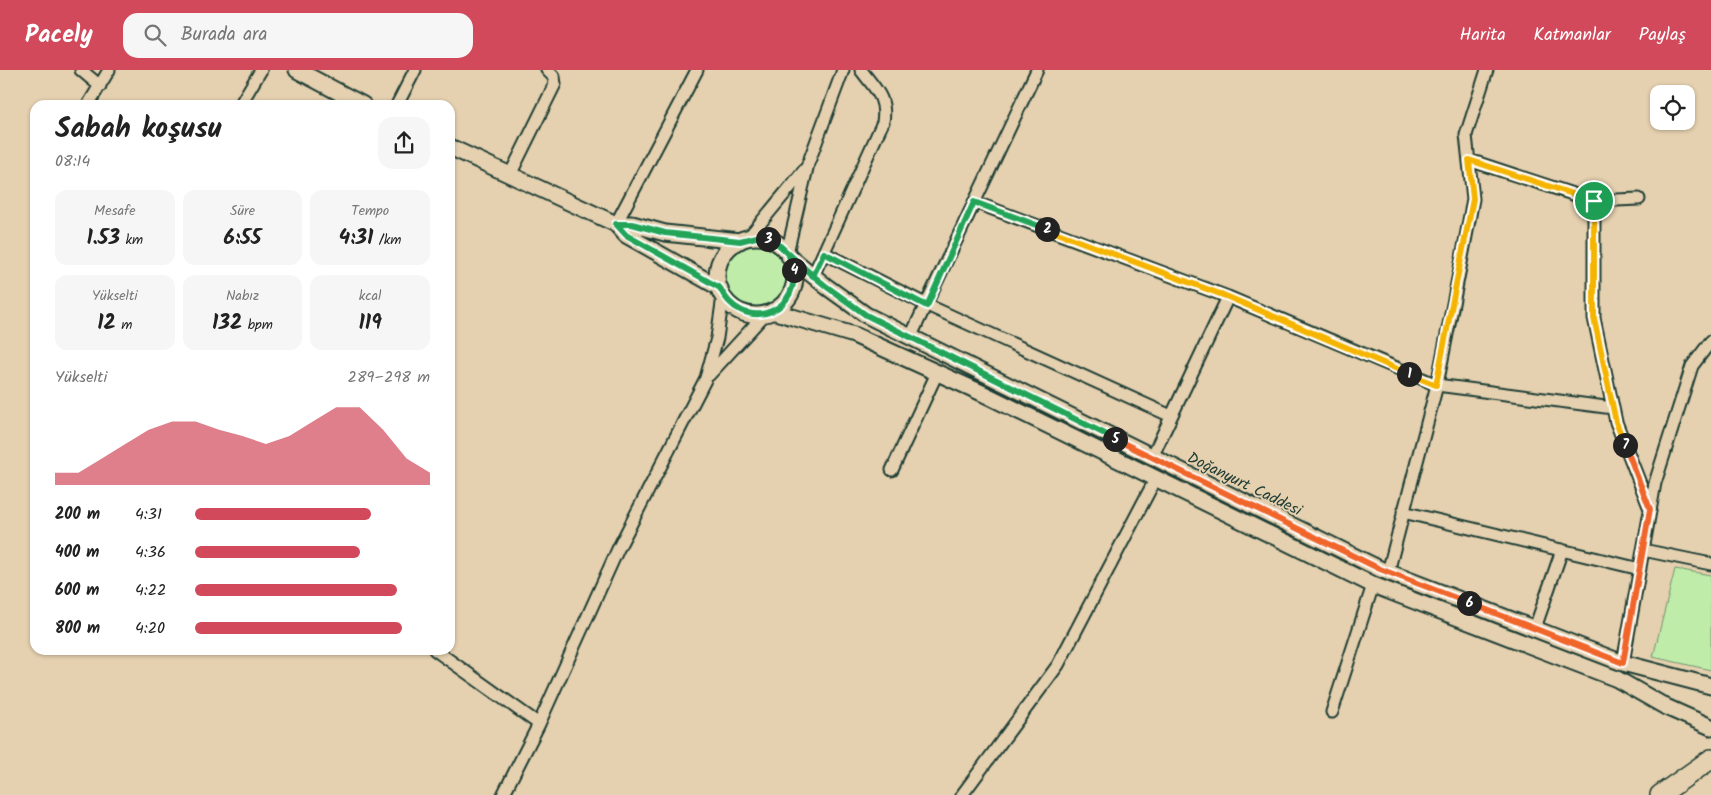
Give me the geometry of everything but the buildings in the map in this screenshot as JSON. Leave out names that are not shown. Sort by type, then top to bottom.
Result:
[{"type":"main road","points":[[1660,795],[1711,759]]},
{"type":"street","points":[[81,70],[100,86]]},
{"type":"street","points":[[91,100],[109,70]]},
{"type":"street","points":[[243,100],[261,70]]},
{"type":"street","points":[[297,70],[354,100]]},
{"type":"street","points":[[400,100],[415,70]]},
{"type":"street","points":[[510,175],[555,84],[554,76],[547,70]]},
{"type":"street","points":[[616,224],[697,70]]},
{"type":"street","points":[[788,254],[808,164],[843,70]]},
{"type":"street","points":[[813,276],[883,122],[885,111],[883,100],[861,70]]},
{"type":"street","points":[[910,338],[927,306],[1037,70]]},
{"type":"street","points":[[1388,572],[1436,385],[1473,199],[1466,135],[1487,70]]},
{"type":"street","points":[[455,149],[616,224],[626,235],[721,292],[734,308],[741,312],[757,315],[769,312],[854,335],[1156,478],[1373,585],[1617,679],[1666,707],[1711,727]]},
{"type":"street","points":[[1469,160],[1594,201],[1639,198]]},
{"type":"street","points":[[744,240],[808,164]]},
{"type":"street","points":[[1594,201],[1594,318],[1616,422],[1650,509]]},
{"type":"street","points":[[974,202],[1228,297],[1436,385],[1613,408]]},
{"type":"street","points":[[616,224],[632,224],[665,233],[744,240]]},
{"type":"street","points":[[503,795],[539,724],[618,549],[706,378],[717,338],[721,292],[718,272],[719,264],[727,250],[744,240],[756,237],[771,240],[788,254],[795,271],[793,287],[785,301],[769,312],[706,378]]},
{"type":"street","points":[[824,253],[927,306],[1172,416]]},
{"type":"street","name":"Doğanyurt Caddesi","points":[[788,254],[813,276],[866,315],[1388,572],[1623,663],[1711,686]]},
{"type":"street","points":[[1152,457],[1228,297]]},
{"type":"street","points":[[1623,663],[1655,483],[1692,366],[1711,341]]},
{"type":"street","points":[[892,470],[937,373]]},
{"type":"street","points":[[962,795],[1058,665],[1156,478]]},
{"type":"street","points":[[1404,512],[1640,569]]},
{"type":"street","points":[[1535,628],[1562,550]]},
{"type":"street","points":[[1643,550],[1711,564]]},
{"type":"street","points":[[1332,712],[1373,585]]},
{"type":"street","points":[[442,655],[539,724]]},
{"type":"green space","points":[[756,244],[768,246],[779,253],[786,264],[788,276],[786,288],[779,299],[768,306],[756,308],[744,306],[733,299],[726,288],[724,276],[726,264],[733,253],[744,246]]},
{"type":"green space","points":[[1675,569],[1711,575],[1711,670],[1653,657]]},
{"type":"route","points":[[1594,201],[1469,160],[1473,199],[1436,385],[1228,297],[974,202],[927,306],[824,253],[813,276],[778,244],[764,238],[756,237],[740,241],[712,236],[665,233],[632,224],[616,224],[626,235],[720,288],[723,296],[734,308],[749,314],[765,314],[772,311],[779,307],[790,294],[795,279],[795,271],[789,256],[813,276],[827,287],[866,315],[989,378],[1334,547],[1380,569],[1623,663],[1650,509],[1616,422],[1594,318],[1594,201]]}]
